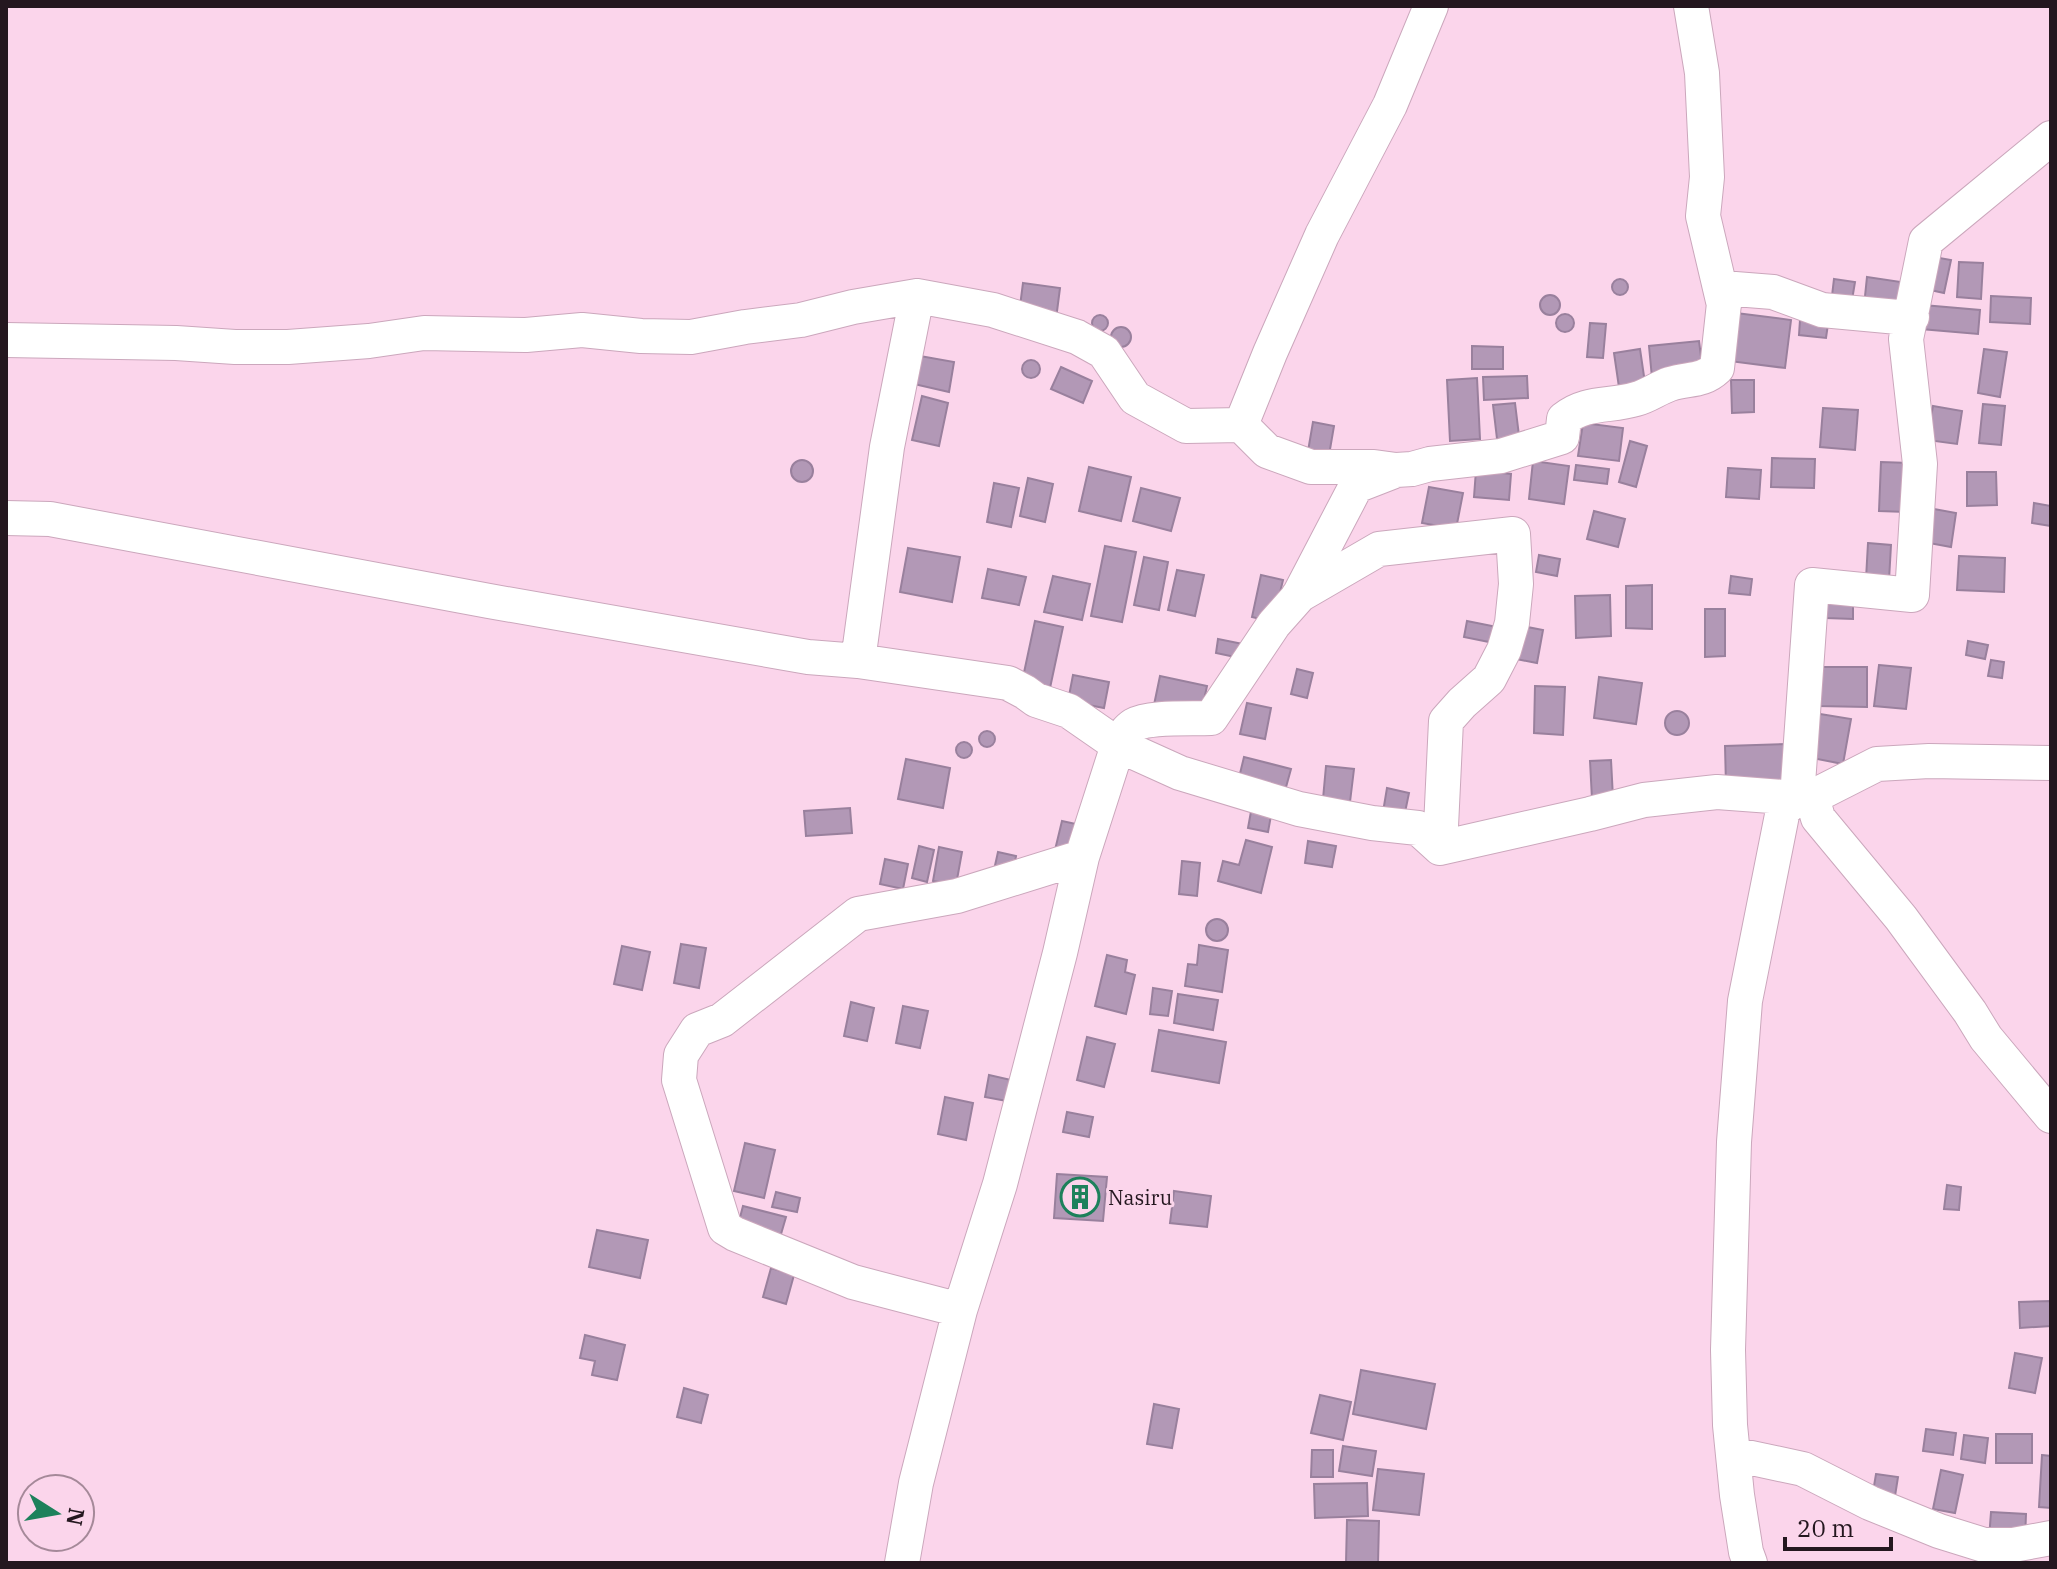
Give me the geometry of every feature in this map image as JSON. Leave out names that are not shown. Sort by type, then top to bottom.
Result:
[{"type":"street","points":[[1241,425],[1322,235],[1390,105],[1431,6]]},
{"type":"street","points":[[1691,6],[1702,73],[1707,177],[1703,216],[1724,305]]},
{"type":"street","points":[[2051,138],[1926,241],[1906,339],[1920,464],[1912,595],[1812,585],[1804,798],[1901,918],[1986,1038],[2051,1116]]},
{"type":"street","points":[[6,340],[288,347],[424,333],[526,335],[582,330],[691,337],[801,320],[917,296],[993,310],[1077,337],[1104,352],[1135,398],[1186,426],[1241,425],[1267,451],[1311,467],[1396,470],[1501,456],[1562,437],[1564,419],[1575,410],[1637,399],[1669,384],[1708,376],[1717,368],[1725,294],[1735,289],[1773,292],[1822,310],[1912,317]]},
{"type":"street","points":[[858,661],[887,447],[917,296]]},
{"type":"street","points":[[902,1563],[916,1483],[960,1310],[1000,1184],[1082,857],[1118,745],[1135,724],[1165,719],[1211,718],[1274,624],[1298,597],[1356,486],[1396,470]]},
{"type":"street","points":[[6,518],[50,519],[808,657],[858,661],[1008,683],[1036,700],[1069,711],[1118,745],[1180,773],[1299,809],[1418,828],[1440,848]]},
{"type":"street","points":[[1298,597],[1379,549],[1513,534],[1516,584],[1512,623],[1504,650],[1489,679],[1446,721],[1440,848]]},
{"type":"street","points":[[1750,1563],[1730,1425],[1729,1302],[1734,1142],[1745,1001],[1783,810],[1877,764],[1929,761],[2051,763]]},
{"type":"street","points":[[1440,848],[1644,800],[1717,792],[1804,798]]},
{"type":"street","points":[[960,1310],[853,1282],[725,1228],[679,1080],[681,1055],[697,1030],[722,1020],[858,914],[957,896],[1082,857]]},
{"type":"street","points":[[1733,1454],[1803,1469],[1870,1503],[1939,1531],[1984,1545],[2013,1545],[2051,1538]]},
{"type":"building","points":[[1928,256],[1951,260],[1944,293],[1921,288]]},
{"type":"building","points":[[1959,262],[1983,263],[1981,299],[1957,297]]},
{"type":"building","points":[[1867,277],[1901,282],[1898,310],[1864,306]]},
{"type":"building","points":[[1617,279],[1623,279],[1628,287],[1626,293],[1617,295],[1612,290],[1612,284]]},
{"type":"building","points":[[1834,279],[1855,282],[1852,300],[1832,296]]},
{"type":"building","points":[[1023,283],[1060,288],[1056,319],[1019,314]]},
{"type":"building","points":[[1550,295],[1557,298],[1560,305],[1557,312],[1550,315],[1543,312],[1540,305],[1543,298]]},
{"type":"building","points":[[1991,296],[2031,298],[2030,324],[1990,322]]},
{"type":"building","points":[[1923,305],[1980,310],[1978,334],[1921,329]]},
{"type":"building","points":[[1736,313],[1791,320],[1785,368],[1729,361]]},
{"type":"building","points":[[1565,314],[1574,323],[1565,332],[1556,323]]},
{"type":"building","points":[[1097,315],[1103,315],[1108,323],[1106,329],[1097,331],[1092,326],[1092,320]]},
{"type":"building","points":[[1800,320],[1828,324],[1826,338],[1799,335]]},
{"type":"building","points":[[1590,323],[1606,324],[1603,358],[1587,357]]},
{"type":"building","points":[[1121,327],[1128,330],[1131,337],[1128,344],[1121,347],[1114,344],[1111,337],[1114,330]]},
{"type":"building","points":[[1699,341],[1703,372],[1652,378],[1649,346]]},
{"type":"building","points":[[1472,346],[1503,347],[1503,369],[1472,369]]},
{"type":"building","points":[[1640,349],[1646,390],[1620,394],[1614,353]]},
{"type":"building","points":[[1984,349],[2007,352],[2000,397],[1978,393]]},
{"type":"building","points":[[920,356],[954,362],[949,392],[914,384]]},
{"type":"building","points":[[1031,360],[1040,369],[1031,378],[1022,369]]},
{"type":"building","points":[[1061,367],[1092,381],[1083,403],[1051,389]]},
{"type":"building","points":[[1527,376],[1528,398],[1484,400],[1483,377]]},
{"type":"building","points":[[1477,378],[1480,439],[1450,441],[1447,380]]},
{"type":"building","points":[[1731,380],[1754,380],[1754,412],[1732,413]]},
{"type":"building","points":[[922,396],[948,403],[939,446],[912,440]]},
{"type":"building","points":[[1515,403],[1520,444],[1498,447],[1493,405]]},
{"type":"building","points":[[1983,404],[2005,406],[2001,445],[1979,443]]},
{"type":"building","points":[[1933,406],[1962,411],[1957,444],[1927,440]]},
{"type":"building","points":[[1823,408],[1858,410],[1855,450],[1820,447]]},
{"type":"building","points":[[1313,422],[1334,426],[1328,461],[1307,457]]},
{"type":"building","points":[[1583,423],[1623,428],[1619,461],[1578,456]]},
{"type":"building","points":[[1630,441],[1647,446],[1636,487],[1619,482]]},
{"type":"building","points":[[1772,458],[1815,459],[1814,488],[1771,487]]},
{"type":"building","points":[[802,460],[813,471],[802,482],[791,471]]},
{"type":"building","points":[[1533,461],[1569,466],[1564,504],[1529,499]]},
{"type":"building","points":[[1881,462],[1909,463],[1907,512],[1879,511]]},
{"type":"building","points":[[1576,465],[1609,469],[1607,484],[1574,480]]},
{"type":"building","points":[[1089,467],[1131,477],[1121,521],[1079,511]]},
{"type":"building","points":[[1728,468],[1761,470],[1759,499],[1726,497]]},
{"type":"building","points":[[1476,470],[1511,474],[1509,500],[1474,497]]},
{"type":"building","points":[[1967,472],[1996,472],[1997,505],[1967,506]]},
{"type":"building","points":[[1028,478],[1053,484],[1045,522],[1020,516]]},
{"type":"building","points":[[994,483],[1019,488],[1011,527],[987,522]]},
{"type":"building","points":[[1429,487],[1463,493],[1456,529],[1422,523]]},
{"type":"building","points":[[1141,488],[1180,498],[1171,531],[1133,521]]},
{"type":"building","points":[[2034,503],[2051,506],[2051,526],[2032,523]]},
{"type":"building","points":[[1934,509],[1956,513],[1951,547],[1929,543]]},
{"type":"building","points":[[1594,511],[1625,519],[1618,547],[1587,539]]},
{"type":"building","points":[[1868,543],[1891,545],[1889,580],[1866,579]]},
{"type":"building","points":[[1105,546],[1136,552],[1122,622],[1091,616]]},
{"type":"building","points":[[908,548],[960,557],[952,602],[900,592]]},
{"type":"building","points":[[1539,555],[1560,559],[1557,576],[1536,572]]},
{"type":"building","points":[[1959,556],[2005,558],[2004,592],[1957,590]]},
{"type":"building","points":[[1144,557],[1168,562],[1159,610],[1134,605]]},
{"type":"building","points":[[988,569],[1026,577],[1019,605],[982,598]]},
{"type":"building","points":[[1177,570],[1204,575],[1195,616],[1168,610]]},
{"type":"building","points":[[1261,575],[1283,580],[1273,622],[1252,617]]},
{"type":"building","points":[[1053,576],[1090,584],[1082,620],[1044,612]]},
{"type":"building","points":[[1731,576],[1752,579],[1750,595],[1729,593]]},
{"type":"building","points":[[1652,585],[1652,629],[1626,628],[1626,586]]},
{"type":"building","points":[[1610,595],[1611,636],[1576,638],[1575,596]]},
{"type":"building","points":[[1826,598],[1853,598],[1853,619],[1826,618]]},
{"type":"building","points":[[1705,609],[1725,609],[1725,656],[1705,657]]},
{"type":"building","points":[[1035,621],[1063,627],[1050,688],[1022,682]]},
{"type":"building","points":[[1467,621],[1502,628],[1499,644],[1464,637]]},
{"type":"building","points":[[1522,626],[1543,630],[1537,663],[1516,659]]},
{"type":"building","points":[[1218,639],[1243,644],[1240,658],[1216,653]]},
{"type":"building","points":[[1968,641],[1988,645],[1985,659],[1966,655]]},
{"type":"building","points":[[1991,660],[2004,662],[2002,678],[1988,676]]},
{"type":"building","points":[[1879,665],[1911,668],[1906,709],[1874,706]]},
{"type":"building","points":[[1819,667],[1867,667],[1867,707],[1818,706]]},
{"type":"building","points":[[1297,669],[1313,673],[1307,698],[1291,694]]},
{"type":"building","points":[[1073,675],[1109,682],[1104,708],[1068,701]]},
{"type":"building","points":[[1160,676],[1207,686],[1201,714],[1154,705]]},
{"type":"building","points":[[1599,677],[1642,683],[1636,724],[1594,718]]},
{"type":"building","points":[[1535,686],[1565,687],[1563,735],[1534,733]]},
{"type":"building","points":[[1247,703],[1271,708],[1265,739],[1240,734]]},
{"type":"building","points":[[1677,711],[1686,714],[1689,723],[1686,732],[1677,735],[1668,732],[1665,723],[1668,714]]},
{"type":"building","points":[[1814,713],[1851,719],[1843,764],[1807,757]]},
{"type":"building","points":[[984,731],[990,731],[995,739],[993,745],[984,747],[979,742],[979,736]]},
{"type":"building","points":[[961,742],[967,742],[972,750],[970,756],[961,758],[956,753],[956,747]]},
{"type":"building","points":[[1787,744],[1788,783],[1726,786],[1725,746]]},
{"type":"building","points":[[1244,757],[1291,769],[1283,798],[1237,786]]},
{"type":"building","points":[[906,759],[950,768],[943,808],[898,799]]},
{"type":"building","points":[[1611,760],[1613,798],[1592,799],[1590,761]]},
{"type":"building","points":[[1326,766],[1354,769],[1350,802],[1323,799]]},
{"type":"building","points":[[1387,788],[1409,793],[1403,822],[1382,818]]},
{"type":"building","points":[[1252,806],[1272,810],[1268,832],[1248,828]]},
{"type":"building","points":[[850,808],[852,833],[806,836],[804,811]]},
{"type":"building","points":[[1062,821],[1085,826],[1078,855],[1055,850]]},
{"type":"building","points":[[1246,840],[1272,847],[1261,893],[1218,881],[1223,861],[1239,865]]},
{"type":"building","points":[[1308,841],[1336,846],[1332,867],[1305,863]]},
{"type":"building","points":[[919,846],[934,850],[927,882],[912,878]]},
{"type":"building","points":[[939,847],[962,852],[956,885],[933,881]]},
{"type":"building","points":[[998,852],[1016,856],[1013,874],[994,870]]},
{"type":"building","points":[[885,859],[908,864],[903,889],[880,884]]},
{"type":"building","points":[[1182,861],[1200,863],[1197,896],[1179,894]]},
{"type":"building","points":[[1217,919],[1225,922],[1228,930],[1225,938],[1217,941],[1209,938],[1206,930],[1209,922]]},
{"type":"building","points":[[681,944],[706,948],[699,988],[674,983]]},
{"type":"building","points":[[1199,945],[1228,950],[1222,992],[1185,986],[1188,964],[1197,965]]},
{"type":"building","points":[[622,946],[650,952],[642,990],[614,984]]},
{"type":"building","points":[[1107,955],[1127,960],[1125,972],[1135,975],[1126,1014],[1095,1006]]},
{"type":"building","points":[[1153,988],[1172,991],[1168,1016],[1150,1014]]},
{"type":"building","points":[[1178,994],[1218,1000],[1213,1030],[1174,1023]]},
{"type":"building","points":[[851,1002],[874,1008],[867,1041],[844,1036]]},
{"type":"building","points":[[903,1006],[928,1011],[920,1048],[896,1043]]},
{"type":"building","points":[[1159,1030],[1226,1042],[1219,1083],[1152,1071]]},
{"type":"building","points":[[1087,1037],[1115,1044],[1104,1087],[1077,1080]]},
{"type":"building","points":[[989,1075],[1011,1080],[1007,1101],[985,1097]]},
{"type":"building","points":[[945,1097],[973,1103],[966,1140],[938,1134]]},
{"type":"building","points":[[1067,1112],[1093,1117],[1089,1137],[1063,1132]]},
{"type":"building","points":[[745,1143],[775,1150],[764,1198],[734,1191]]},
{"type":"building","name":"Nasiru","points":[[1057,1174],[1107,1177],[1103,1221],[1054,1218]]},
{"type":"building","points":[[1947,1185],[1961,1187],[1959,1210],[1944,1209]]},
{"type":"building","points":[[1174,1191],[1211,1196],[1207,1227],[1170,1223]]},
{"type":"building","points":[[776,1192],[800,1198],[797,1212],[772,1207]]},
{"type":"building","points":[[743,1206],[786,1217],[779,1241],[737,1229]]},
{"type":"building","points":[[597,1230],[648,1240],[640,1278],[589,1267]]},
{"type":"building","points":[[771,1268],[794,1275],[786,1304],[763,1297]]},
{"type":"building","points":[[2051,1301],[2051,1326],[2020,1328],[2019,1302]]},
{"type":"building","points":[[585,1335],[625,1345],[617,1380],[592,1375],[595,1361],[580,1358]]},
{"type":"building","points":[[2015,1353],[2042,1358],[2035,1393],[2009,1388]]},
{"type":"building","points":[[1361,1370],[1435,1384],[1426,1429],[1353,1414]]},
{"type":"building","points":[[684,1388],[708,1395],[701,1423],[677,1417]]},
{"type":"building","points":[[1320,1395],[1351,1402],[1343,1440],[1311,1433]]},
{"type":"building","points":[[1154,1404],[1179,1409],[1172,1448],[1147,1444]]},
{"type":"building","points":[[1926,1429],[1956,1433],[1953,1455],[1923,1451]]},
{"type":"building","points":[[1996,1434],[2032,1434],[2032,1463],[1996,1463]]},
{"type":"building","points":[[1964,1435],[1988,1438],[1985,1463],[1961,1459]]},
{"type":"building","points":[[1343,1446],[1376,1451],[1372,1476],[1339,1471]]},
{"type":"building","points":[[1312,1450],[1333,1450],[1333,1477],[1311,1477]]},
{"type":"building","points":[[2042,1455],[2051,1456],[2051,1508],[2039,1507]]},
{"type":"building","points":[[1378,1469],[1424,1474],[1419,1515],[1373,1510]]},
{"type":"building","points":[[1941,1470],[1963,1475],[1955,1513],[1933,1509]]},
{"type":"building","points":[[1876,1474],[1898,1477],[1895,1496],[1873,1492]]},
{"type":"building","points":[[1367,1483],[1368,1516],[1315,1518],[1314,1484]]},
{"type":"building","points":[[1991,1512],[2026,1514],[2025,1540],[1989,1539]]},
{"type":"building","points":[[1347,1520],[1379,1521],[1378,1563],[1346,1563]]},
{"type":"place","name":"Nasiru","points":[[1080,1197]]}]
